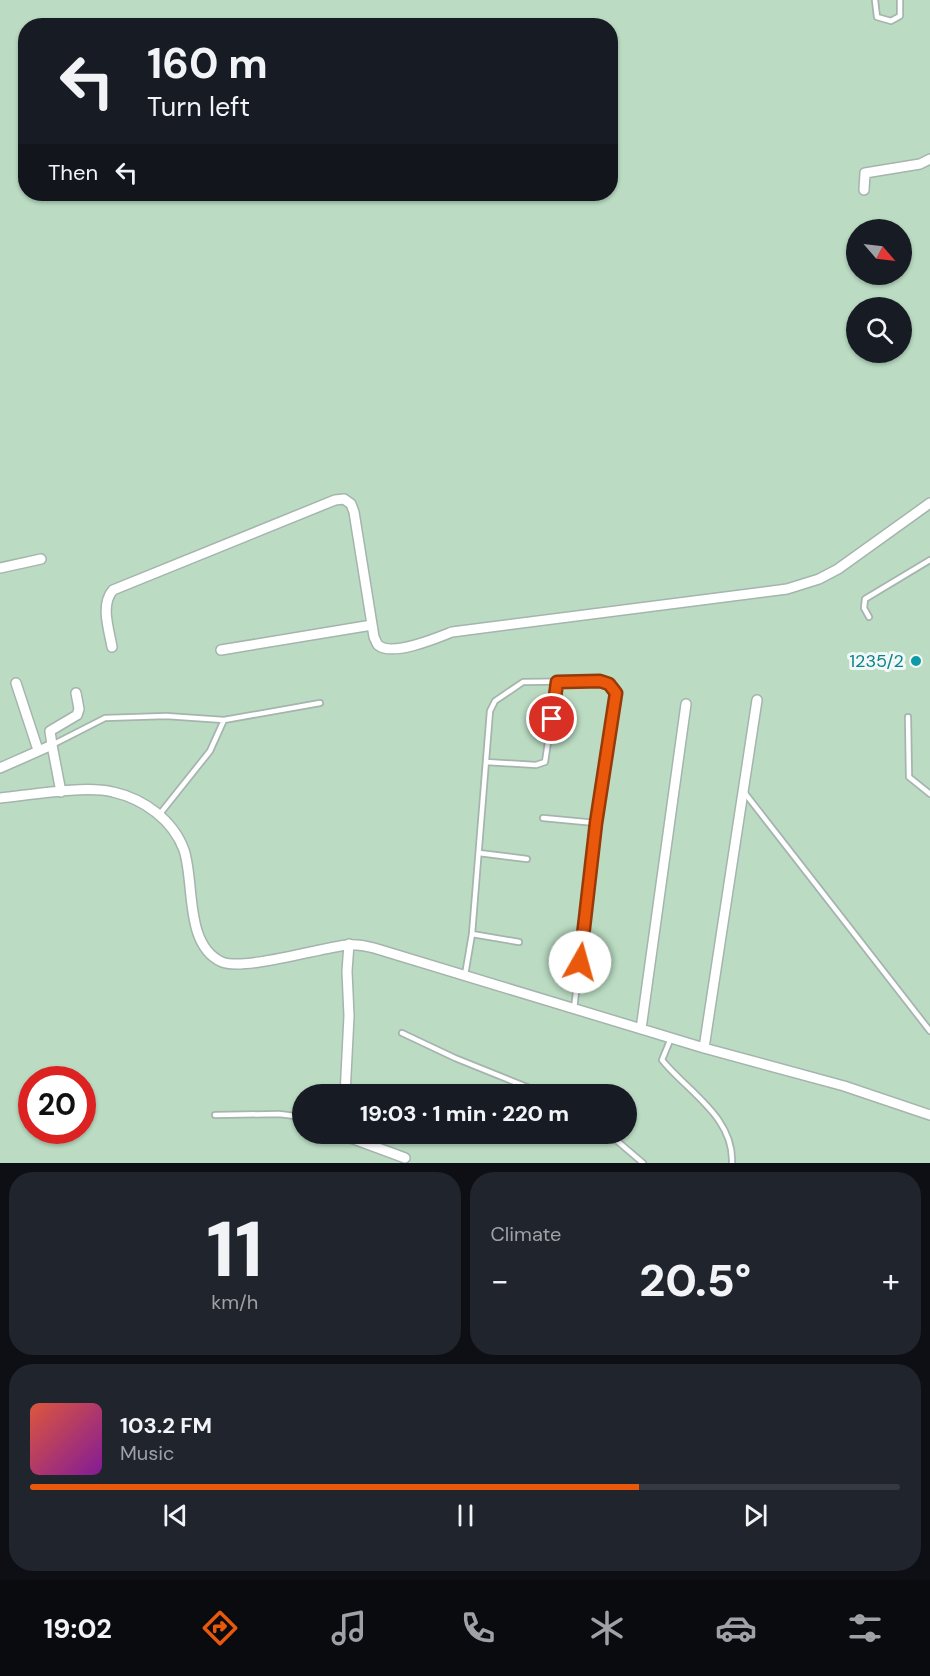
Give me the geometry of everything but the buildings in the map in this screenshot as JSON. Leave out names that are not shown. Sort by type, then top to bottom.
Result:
[{"type":"street","points":[[864,190],[865,173],[920,164],[930,159]]},
{"type":"street","points":[[112,647],[105,608],[107,597],[113,590],[335,500],[344,499],[351,504],[354,512],[374,637],[378,645],[385,648],[402,647],[452,632],[476,628],[787,589],[819,579],[838,569],[930,503]]},
{"type":"street","points":[[0,568],[41,559]]},
{"type":"street","points":[[221,650],[372,626]]},
{"type":"street","points":[[16,682],[38,750]]},
{"type":"street","points":[[61,792],[50,731],[78,715],[76,693]]},
{"type":"street","points":[[704,1048],[757,700]]},
{"type":"street","points":[[641,1029],[686,704]]},
{"type":"street","points":[[0,768],[52,745]]},
{"type":"street","points":[[0,798],[86,790],[112,791],[134,799],[159,815],[171,826],[184,851],[196,929],[202,945],[211,956],[224,963],[244,964],[350,944],[374,948],[704,1048],[844,1086],[930,1115]]},
{"type":"street","points":[[346,1084],[349,1016],[347,971],[350,944]]},
{"type":"street","points":[[366,1144],[405,1158]]},
{"type":"lane","points":[[875,0],[877,17],[891,21],[900,16],[900,0]]},
{"type":"lane","points":[[869,617],[864,608],[865,599],[930,560]]},
{"type":"lane","points":[[465,975],[472,934],[490,711],[495,701],[523,682],[600,681],[609,684],[616,693],[596,823],[574,1008]]},
{"type":"lane","points":[[486,762],[536,765],[545,762],[557,682]]},
{"type":"lane","points":[[52,745],[105,718],[166,716],[224,720],[320,703]]},
{"type":"lane","points":[[908,717],[909,777],[930,794]]},
{"type":"lane","points":[[159,815],[210,751],[224,720]]},
{"type":"lane","points":[[743,791],[929,1029]]},
{"type":"lane","points":[[543,818],[596,823]]},
{"type":"lane","points":[[479,853],[526,859]]},
{"type":"lane","points":[[472,934],[519,942]]},
{"type":"lane","points":[[402,1033],[455,1058],[520,1084]]},
{"type":"lane","points":[[671,1038],[662,1060],[717,1117],[727,1134],[732,1149],[732,1163]]},
{"type":"lane","points":[[216,1114],[292,1116]]},
{"type":"lane","points":[[621,1144],[643,1163]]},
{"type":"green space","points":[[0,0],[930,0],[930,1163],[0,1163]]},
{"type":"place","name":"1235/2","points":[[916,661]]},
{"type":"route","points":[[552,719],[557,682],[600,681],[609,684],[616,693],[596,823],[580,962]]}]
